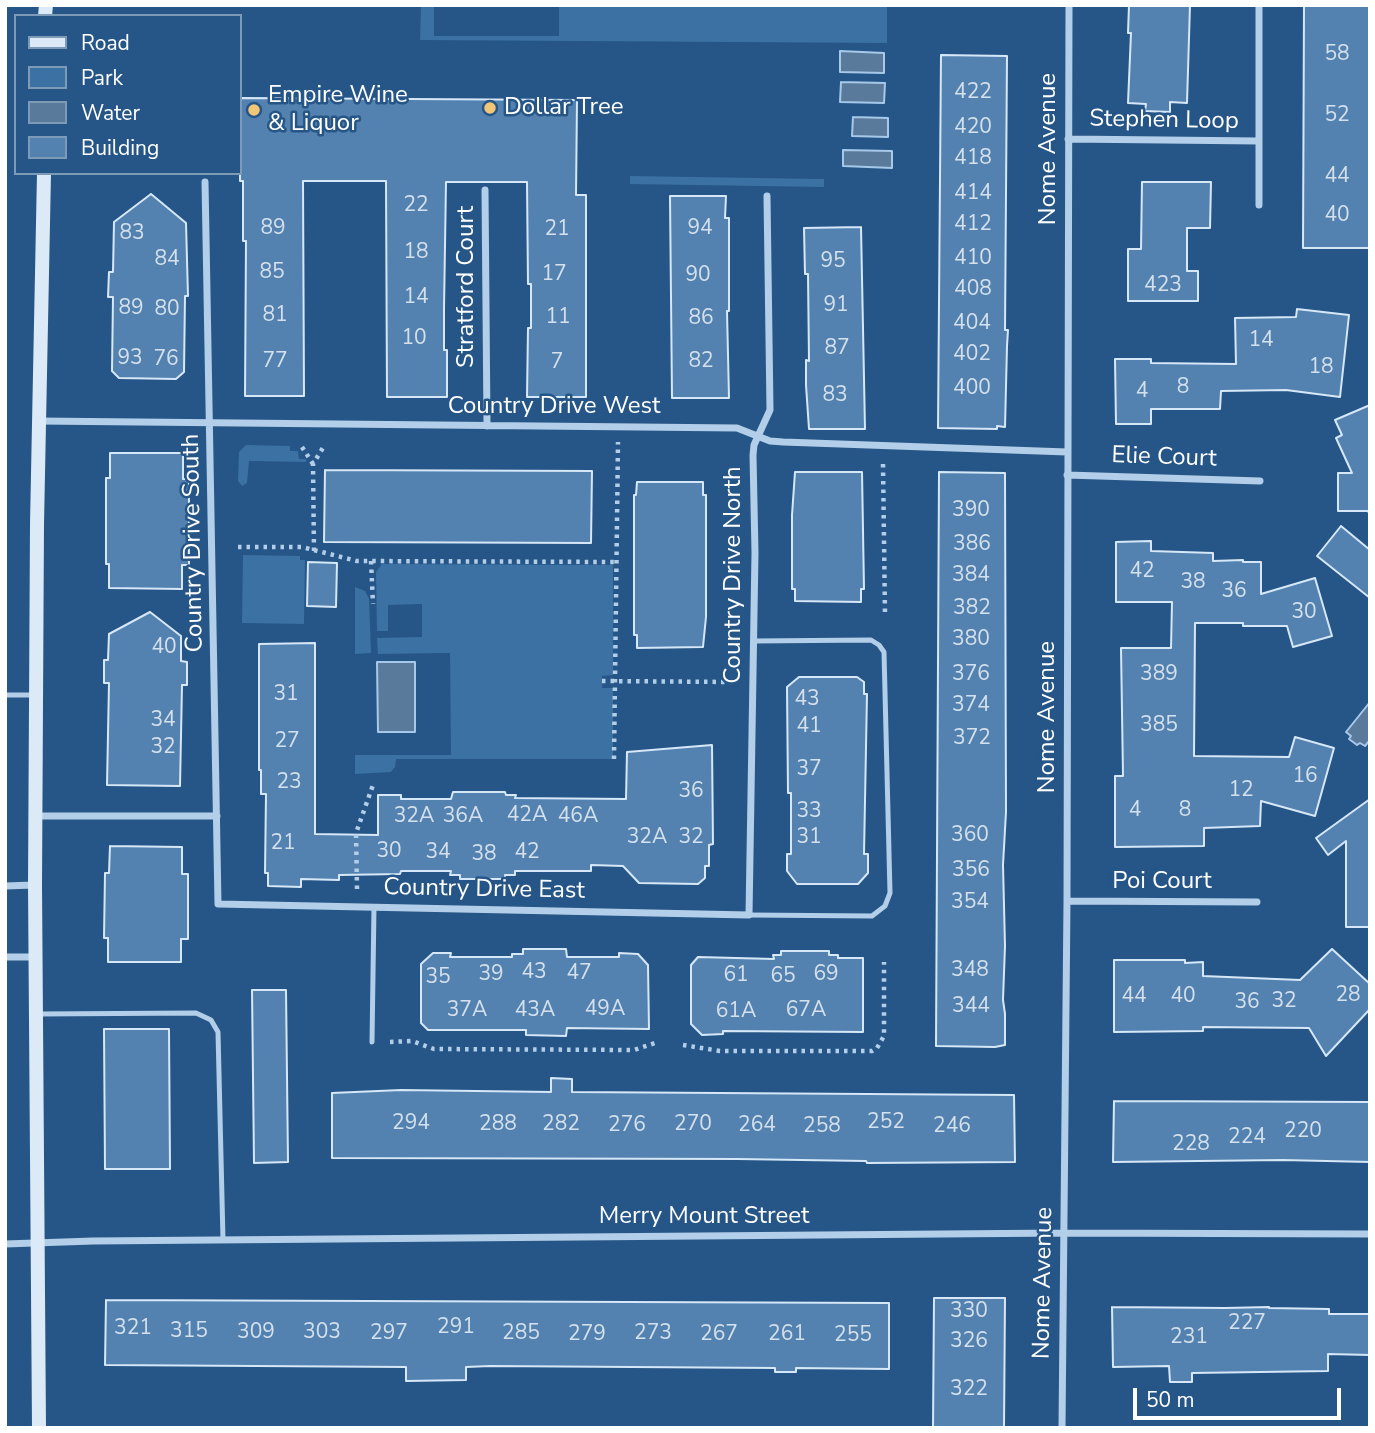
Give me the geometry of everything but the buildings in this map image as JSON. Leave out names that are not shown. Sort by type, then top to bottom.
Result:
[{"type":"street","name":"Nome Avenue","points":[[1062,1428],[1067,901],[1069,5]]},
{"type":"street","name":"Stephen Loop","points":[[1259,5],[1259,205]]},
{"type":"street","name":"Stephen Loop","points":[[1068,139],[1259,141]]},
{"type":"street","points":[[39,1428],[35,885],[38,421],[44,175]]},
{"type":"street","name":"Country Drive South","points":[[205,182],[218,904]]},
{"type":"street","name":"Stratford Court","points":[[485,190],[487,426]]},
{"type":"street","name":"Country Drive North","points":[[749,915],[754,641],[753,455],[754,445],[769,410],[767,196]]},
{"type":"street","name":"Country Drive West","points":[[38,421],[737,428],[758,437],[783,442],[1067,453]]},
{"type":"street","name":"Elie Court","points":[[1067,475],[1260,481]]},
{"type":"street","points":[[36,816],[217,816]]},
{"type":"street","points":[[5,886],[35,885]]},
{"type":"street","name":"Poi Court","points":[[1067,901],[1257,902]]},
{"type":"street","name":"Country Drive East","points":[[218,904],[749,915]]},
{"type":"street","points":[[5,957],[36,957]]},
{"type":"street","name":"Merry Mount Street","points":[[5,1244],[38,1241],[1064,1233],[1370,1234]]},
{"type":"lane","points":[[749,915],[872,916],[885,906],[890,893],[884,652],[871,640],[754,641]]},
{"type":"lane","points":[[5,695],[37,695]]},
{"type":"lane","points":[[372,1042],[374,907]]},
{"type":"lane","points":[[38,1014],[196,1013],[211,1020],[218,1032],[223,1240]]},
{"type":"path","points":[[614,760],[618,427]]},
{"type":"path","points":[[314,551],[313,464],[324,446]]},
{"type":"path","points":[[302,447],[313,464]]},
{"type":"path","points":[[883,464],[885,615]]},
{"type":"path","points":[[238,547],[302,547],[357,561],[617,562]]},
{"type":"path","points":[[371,561],[373,604]]},
{"type":"path","points":[[602,681],[732,682]]},
{"type":"path","points":[[357,892],[356,833],[373,785]]},
{"type":"path","points":[[682,1045],[719,1051],[872,1051],[884,1036],[884,961]]},
{"type":"path","points":[[390,1042],[412,1041],[435,1049],[634,1050],[658,1042]]},
{"type":"green space","points":[[421,5],[434,5],[434,36],[559,36],[559,5],[887,5],[887,43],[420,40]]},
{"type":"green space","points":[[630,176],[824,179],[824,187],[630,184]]},
{"type":"green space","points":[[246,445],[290,446],[290,451],[298,451],[299,459],[306,459],[306,462],[249,461],[247,483],[242,486],[238,481],[239,452]]},
{"type":"green space","points":[[243,555],[300,556],[300,560],[305,560],[304,624],[242,623]]},
{"type":"green space","points":[[382,564],[613,565],[613,675],[602,676],[602,688],[613,688],[613,759],[396,759],[391,772],[355,774],[355,755],[451,755],[450,653],[378,654],[377,638],[422,637],[422,604],[388,605],[388,631],[377,631],[376,572]]},
{"type":"green space","points":[[355,587],[365,591],[369,599],[371,653],[355,654]]},
{"type":"water","points":[[840,51],[884,53],[884,73],[840,72]]},
{"type":"water","points":[[841,82],[885,83],[884,103],[840,102]]},
{"type":"water","points":[[853,117],[888,118],[888,137],[852,136]]},
{"type":"water","points":[[843,150],[892,151],[892,168],[843,166]]},
{"type":"water","points":[[377,662],[415,662],[415,732],[378,732]]},
{"type":"water","points":[[1370,702],[1370,740],[1365,746],[1360,743],[1357,745],[1349,739],[1351,736],[1346,732]]},
{"type":"place","name":"Dollar Tree","points":[[490,108]]},
{"type":"place","name":"Empire Wine & Liquor","points":[[254,110]]}]
